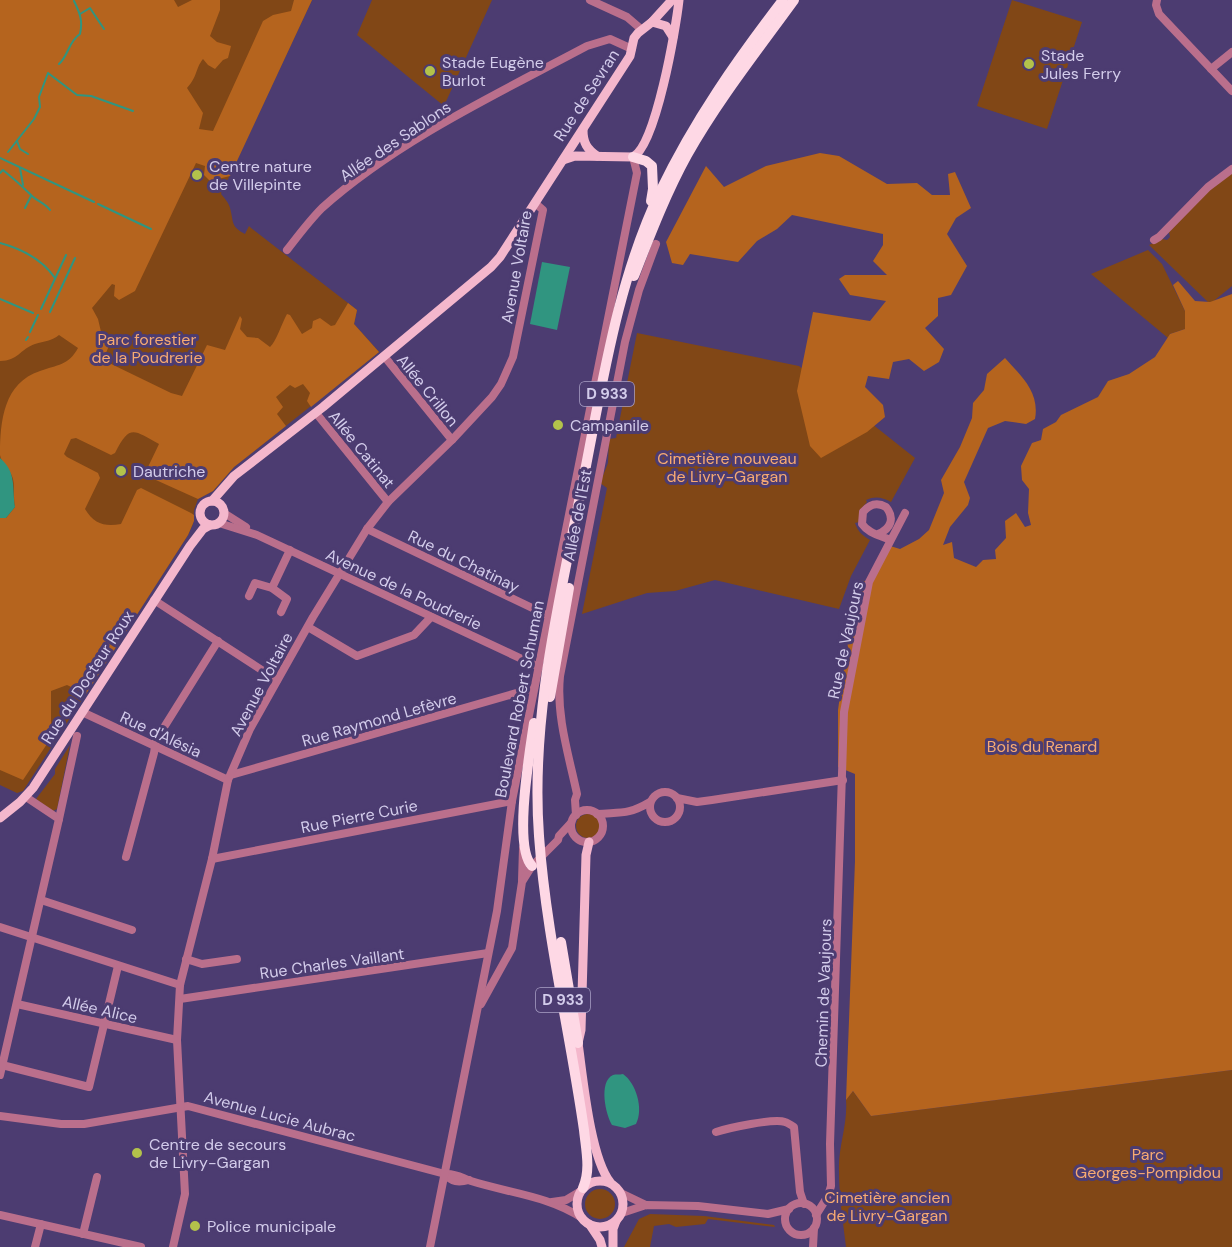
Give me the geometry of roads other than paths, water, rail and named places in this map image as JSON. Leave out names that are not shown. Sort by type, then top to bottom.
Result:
[{"type":"highway","name":"D 933","points":[[582,1190],[588,1164],[584,1130],[546,893],[539,835],[538,759],[543,697],[553,634],[610,346],[625,285],[643,232],[660,191],[699,118],[783,0]]},
{"type":"highway","name":"D 933","points":[[578,1043],[551,887],[546,830],[545,759],[550,698],[557,653],[616,349],[633,280],[651,232],[687,155],[719,103],[794,0]]},
{"type":"highway","points":[[633,157],[646,161],[652,166],[653,189],[644,218],[643,232]]},
{"type":"highway","points":[[533,865],[528,862],[523,846],[525,786],[538,705],[543,697]]},
{"type":"main road","points":[[641,29],[652,22],[672,0]]},
{"type":"main road","points":[[563,160],[575,156],[633,157],[639,154],[647,140],[659,98],[679,0]]},
{"type":"main road","points":[[652,22],[666,26],[673,37]]},
{"type":"main road","name":"Rue de Sevran","points":[[535,203],[630,56],[634,38],[641,29]]},
{"type":"main road","points":[[583,130],[584,142],[588,149],[597,156]]},
{"type":"main road","name":"Rue du Docteur Roux","points":[[190,546],[201,518],[201,508],[206,502],[212,501],[228,482],[316,413],[491,267],[535,203]]},
{"type":"main road","name":"Rue du Docteur Roux","points":[[0,818],[26,797],[190,546],[203,529],[219,517],[227,492],[249,466]]},
{"type":"main road","points":[[201,518],[219,517],[212,501]]},
{"type":"main road","points":[[578,1043],[589,842]]},
{"type":"main road","name":"D 933","points":[[578,1043],[591,1128],[600,1165],[609,1182]]},
{"type":"main road","points":[[602,1247],[590,1225],[582,1218],[577,1205],[582,1190],[595,1181],[609,1182],[621,1193],[623,1206],[613,1229],[613,1247]]},
{"type":"main road","points":[[590,1225],[604,1227],[619,1217]]},
{"type":"street","points":[[590,0],[627,17],[641,29]]},
{"type":"street","points":[[1157,0],[1159,14],[1232,91]]},
{"type":"street","name":"Allée des Sablons","points":[[287,250],[322,208],[383,162],[455,116],[587,46],[610,39],[632,49]]},
{"type":"street","points":[[1211,69],[1232,52]]},
{"type":"street","name":"Boulevard Robert Schuman","points":[[430,1247],[497,911],[512,801],[637,173],[633,157]]},
{"type":"street","points":[[1154,240],[1208,187],[1232,169]]},
{"type":"street","name":"Avenue Voltaire","points":[[173,1247],[185,1194],[177,1041],[180,985],[212,859],[229,778],[250,729],[277,680],[367,529],[388,502],[452,440],[501,384],[513,357],[543,210],[535,203]]},
{"type":"street","name":"Allée de l'Est","points":[[593,812],[577,795],[561,720],[560,676],[625,342],[639,290],[656,244]]},
{"type":"street","name":"Allée Crillon","points":[[384,357],[452,440]]},
{"type":"street","name":"Allée Catinat","points":[[316,413],[388,502]]},
{"type":"street","points":[[878,534],[890,525],[890,512],[881,505],[875,504],[868,506],[861,518],[866,529],[890,540]]},
{"type":"street","name":"Rue de Vaujours","points":[[843,780],[844,712],[869,582],[903,516],[890,512]]},
{"type":"street","name":"Avenue de la Poudrerie","points":[[219,517],[539,667]]},
{"type":"street","name":"Rue du Chatinay","points":[[367,529],[549,616]]},
{"type":"street","points":[[272,588],[290,550]]},
{"type":"street","points":[[249,596],[255,583],[272,588],[287,599],[281,612]]},
{"type":"street","points":[[154,600],[277,680]]},
{"type":"street","points":[[308,627],[357,656],[414,635],[431,617]]},
{"type":"street","points":[[126,857],[158,735],[218,641]]},
{"type":"street","name":"Rue Raymond Lefèvre","points":[[229,778],[534,688]]},
{"type":"street","name":"Rue d'Alésia","points":[[82,712],[155,747],[229,778]]},
{"type":"street","points":[[0,1075],[4,1039],[17,1004],[77,736]]},
{"type":"street","points":[[637,810],[651,814],[658,821],[666,822],[676,818],[680,811],[697,802],[843,780]]},
{"type":"street","name":"Chemin de Vaujours","points":[[816,1215],[821,1203],[828,1196],[831,1186],[830,1144],[843,780]]},
{"type":"street","points":[[522,882],[533,865],[556,842],[576,814],[581,811],[616,815],[637,810],[662,792],[671,792],[677,798],[680,811]]},
{"type":"street","name":"Allée de l'Est","points":[[576,814],[577,795]]},
{"type":"street","points":[[26,797],[59,819]]},
{"type":"street","points":[[677,798],[697,802]]},
{"type":"street","name":"Rue Pierre Curie","points":[[212,859],[512,801]]},
{"type":"street","points":[[650,802],[651,814]]},
{"type":"street","points":[[593,812],[603,826]]},
{"type":"street","points":[[571,823],[571,830],[575,837],[580,841],[589,842],[599,837],[603,826],[616,815]]},
{"type":"street","points":[[556,842],[567,837],[575,837]]},
{"type":"street","points":[[477,1011],[512,948],[522,882],[523,846]]},
{"type":"street","points":[[41,900],[132,930]]},
{"type":"street","points":[[0,927],[180,985]]},
{"type":"street","name":"Rue Charles Vaillant","points":[[180,999],[488,953]]},
{"type":"street","points":[[186,959],[202,963],[237,958]]},
{"type":"street","points":[[486,962],[495,964],[505,961]]},
{"type":"street","points":[[2,1065],[89,1087],[118,966]]},
{"type":"street","name":"Allée Alice","points":[[17,1004],[177,1041]]},
{"type":"street","name":"Avenue Lucie Aubrac","points":[[0,1116],[61,1124],[84,1124],[179,1106],[196,1108],[445,1174],[451,1180],[459,1182],[469,1180],[551,1202],[582,1218]]},
{"type":"street","points":[[716,1132],[726,1128],[777,1120],[787,1122],[794,1127],[800,1192],[816,1215],[813,1245]]},
{"type":"street","points":[[83,1234],[97,1177]]},
{"type":"street","points":[[551,1202],[566,1200],[582,1190]]},
{"type":"street","points":[[621,1193],[646,1205],[698,1206],[768,1214],[789,1209],[794,1205],[821,1203]]},
{"type":"street","points":[[619,1217],[646,1205]]},
{"type":"street","points":[[786,1224],[785,1219],[789,1209]]},
{"type":"street","points":[[768,1214],[786,1224],[793,1233],[813,1245]]},
{"type":"street","points":[[0,1215],[141,1247]]},
{"type":"street","points":[[35,1247],[41,1224]]},
{"type":"street","points":[[798,1235],[807,1234],[814,1227]]},
{"type":"waterway","points":[[59,64],[80,34],[80,17],[74,1]]},
{"type":"waterway","points":[[80,14],[90,8],[104,29]]},
{"type":"waterway","points":[[8,152],[34,119],[40,107],[39,97],[48,73],[77,95],[91,96],[133,111]]},
{"type":"waterway","points":[[17,141],[20,149],[28,154]]},
{"type":"waterway","points":[[0,158],[94,202]]},
{"type":"waterway","points":[[20,168],[23,185]]},
{"type":"waterway","points":[[0,173],[3,170],[50,210]]},
{"type":"waterway","points":[[25,208],[31,196]]},
{"type":"waterway","points":[[98,204],[151,229]]},
{"type":"waterway","points":[[0,243],[31,256],[44,265],[55,278]]},
{"type":"waterway","points":[[41,309],[66,255]]},
{"type":"waterway","points":[[50,312],[75,258]]},
{"type":"waterway","points":[[0,299],[33,313]]},
{"type":"waterway","points":[[30,332],[38,315]]},
{"type":"place","name":"Stade Jules Ferry","points":[[1029,64]]},
{"type":"place","name":"Stade Eugène Burlot","points":[[430,71]]},
{"type":"place","name":"Centre nature de Villepinte","points":[[197,175]]},
{"type":"place","name":"Campanile","points":[[558,425]]},
{"type":"place","name":"Dautriche","points":[[121,471]]},
{"type":"place","name":"Centre de secours de Livry-Gargan","points":[[137,1153]]},
{"type":"place","name":"Police municipale","points":[[195,1226]]},
{"type":"park label","name":"Parc forestier de la Poudrerie","points":[[147,348]]},
{"type":"park label","name":"Cimetière nouveau de Livry-Gargan","points":[[727,467]]},
{"type":"park label","name":"Bois du Renard","points":[[1042,746]]},
{"type":"park label","name":"Parc Georges-Pompidou","points":[[1148,1163]]},
{"type":"park label","name":"Cimetière ancien de Livry-Gargan","points":[[887,1206]]}]
